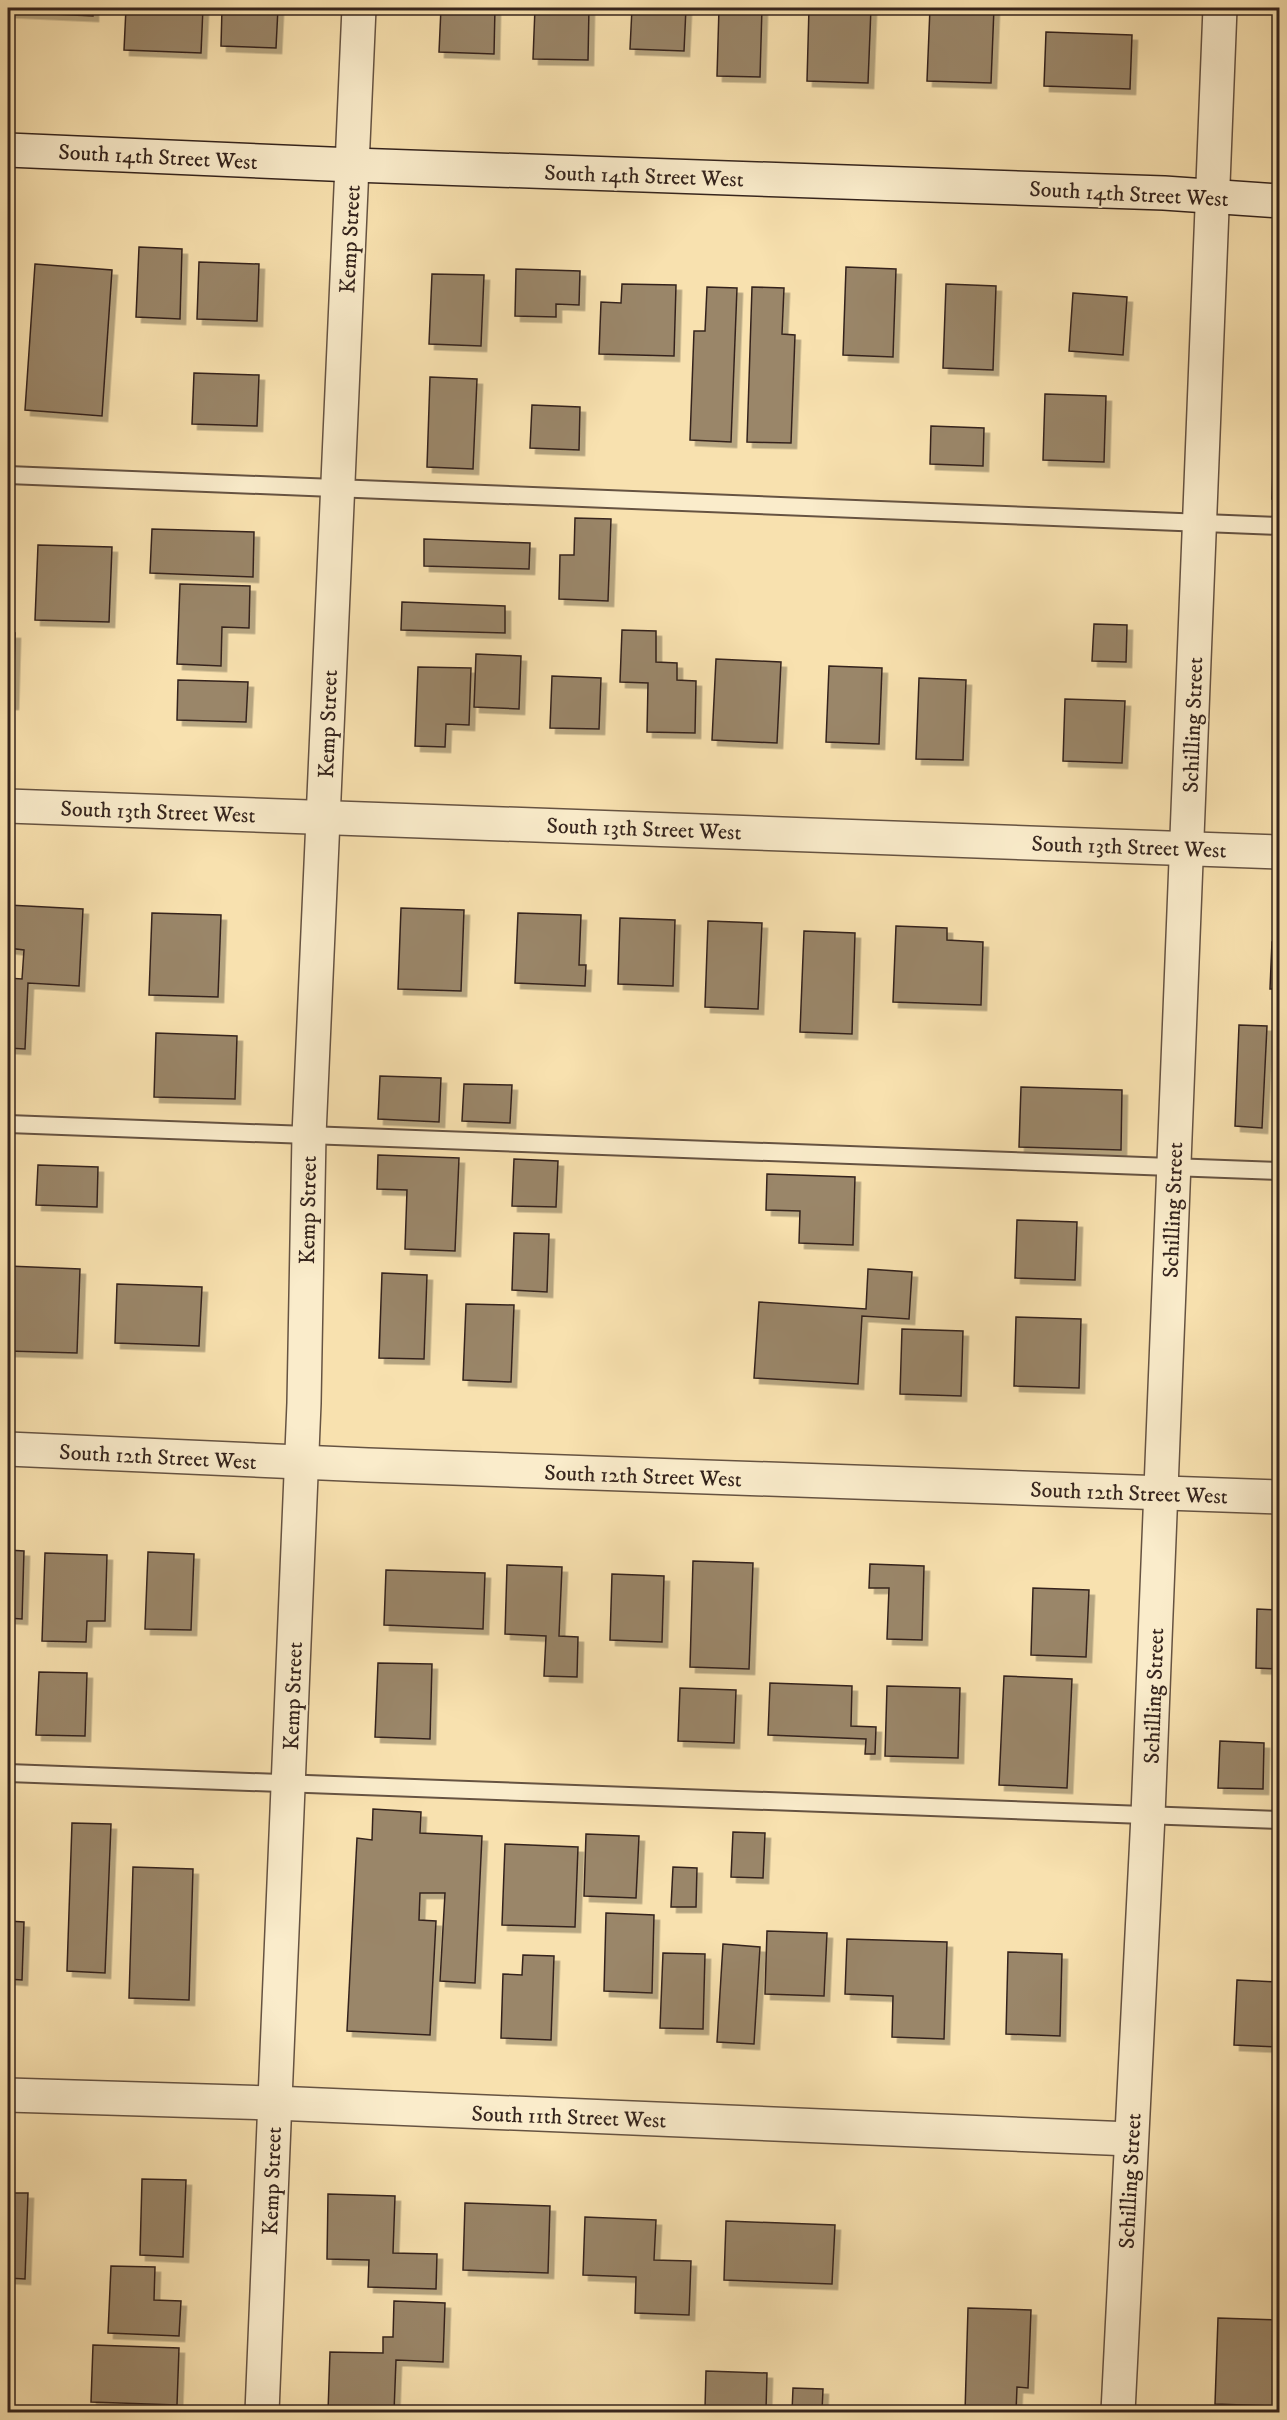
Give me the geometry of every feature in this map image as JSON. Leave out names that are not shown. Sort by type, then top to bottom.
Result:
[{"type":"street","name":"Kemp Street","points":[[262,2412],[301,1462],[309,1136],[359,8]]},
{"type":"street","name":"Schilling Street","points":[[1118,2412],[1148,1815],[1220,8]]},
{"type":"street","name":"South 14th Street West","points":[[8,150],[353,165],[1128,192],[1280,201]]},
{"type":"street","name":"South 13th Street West","points":[[8,806],[1280,852]]},
{"type":"street","name":"South 12th Street West","points":[[8,1449],[301,1462],[1280,1497]]},
{"type":"street","name":"South 11th Street West","points":[[8,2095],[274,2103],[1131,2139]]},
{"type":"lane","points":[[8,475],[1280,526]]},
{"type":"lane","points":[[8,1124],[1280,1171]]},
{"type":"lane","points":[[8,1773],[1280,1820]]},
{"type":"building","points":[[8,8],[93,8],[93,16],[8,12]]},
{"type":"building","points":[[126,8],[203,8],[201,53],[124,50]]},
{"type":"building","points":[[222,8],[278,8],[276,48],[221,46]]},
{"type":"building","points":[[441,8],[495,8],[494,54],[439,52]]},
{"type":"building","points":[[535,8],[589,8],[588,60],[533,59]]},
{"type":"building","points":[[632,8],[686,8],[684,51],[630,49]]},
{"type":"building","points":[[719,8],[762,8],[760,77],[717,76]]},
{"type":"building","points":[[809,8],[871,8],[868,83],[807,81]]},
{"type":"building","points":[[930,8],[994,8],[991,83],[927,81]]},
{"type":"building","points":[[1046,32],[1132,35],[1130,89],[1044,86]]},
{"type":"building","points":[[139,247],[182,249],[180,319],[136,317]]},
{"type":"building","points":[[199,262],[259,264],[257,321],[197,319]]},
{"type":"building","points":[[35,264],[112,270],[102,416],[25,410]]},
{"type":"building","points":[[846,267],[896,269],[893,357],[843,355]]},
{"type":"building","points":[[516,269],[580,271],[579,305],[556,304],[556,317],[515,316]]},
{"type":"building","points":[[432,274],[484,275],[481,346],[429,344]]},
{"type":"building","points":[[622,284],[676,285],[674,356],[599,354],[601,302],[621,303]]},
{"type":"building","points":[[946,284],[996,286],[993,370],[943,368]]},
{"type":"building","points":[[707,287],[737,288],[731,442],[690,440],[694,331],[705,331]]},
{"type":"building","points":[[752,287],[784,288],[782,334],[795,335],[791,443],[747,442]]},
{"type":"building","points":[[1073,293],[1127,297],[1123,355],[1069,351]]},
{"type":"building","points":[[194,373],[259,375],[257,426],[192,424]]},
{"type":"building","points":[[430,377],[477,379],[473,469],[427,467]]},
{"type":"building","points":[[1045,394],[1106,396],[1104,462],[1043,460]]},
{"type":"building","points":[[532,405],[580,407],[579,450],[530,448]]},
{"type":"building","points":[[1275,413],[1280,414],[1280,499],[1272,499]]},
{"type":"building","points":[[931,426],[984,428],[983,466],[930,464]]},
{"type":"building","points":[[575,518],[611,519],[608,601],[559,599],[560,555],[574,555]]},
{"type":"building","points":[[152,529],[254,532],[253,577],[150,573]]},
{"type":"building","points":[[424,539],[530,543],[529,569],[424,566]]},
{"type":"building","points":[[38,545],[112,547],[109,622],[35,620]]},
{"type":"building","points":[[1277,582],[1280,582],[1280,618],[1276,618]]},
{"type":"building","points":[[180,584],[250,586],[249,628],[222,627],[221,666],[177,664]]},
{"type":"building","points":[[402,602],[505,606],[505,633],[401,630]]},
{"type":"building","points":[[1094,624],[1127,625],[1126,662],[1092,661]]},
{"type":"building","points":[[622,630],[656,631],[656,662],[677,663],[677,680],[696,681],[695,733],[647,732],[648,683],[620,682]]},
{"type":"building","points":[[8,633],[15,633],[13,704],[8,704]]},
{"type":"building","points":[[476,654],[521,656],[519,709],[474,707]]},
{"type":"building","points":[[716,659],[781,662],[777,743],[712,740]]},
{"type":"building","points":[[829,666],[882,668],[879,744],[826,742]]},
{"type":"building","points":[[418,667],[471,668],[469,725],[446,724],[445,747],[415,746]]},
{"type":"building","points":[[552,676],[601,678],[599,729],[550,728]]},
{"type":"building","points":[[919,678],[966,680],[963,760],[916,759]]},
{"type":"building","points":[[178,680],[248,682],[246,722],[177,720]]},
{"type":"building","points":[[1065,699],[1125,701],[1122,763],[1063,761]]},
{"type":"building","points":[[1277,727],[1280,727],[1280,777],[1276,777]]},
{"type":"building","points":[[8,905],[83,909],[79,986],[28,983],[25,1049],[8,1048],[8,978],[22,979],[24,950],[8,948]]},
{"type":"building","points":[[401,908],[464,910],[461,991],[398,989]]},
{"type":"building","points":[[152,913],[221,915],[218,997],[149,995]]},
{"type":"building","points":[[518,913],[581,915],[579,965],[586,965],[585,986],[515,983]]},
{"type":"building","points":[[620,918],[675,920],[673,986],[618,984]]},
{"type":"building","points":[[708,921],[762,923],[758,1009],[705,1007]]},
{"type":"building","points":[[896,926],[947,928],[947,940],[983,942],[981,1005],[893,1002]]},
{"type":"building","points":[[804,931],[855,933],[852,1034],[800,1032]]},
{"type":"building","points":[[1272,942],[1280,942],[1280,989],[1270,989]]},
{"type":"building","points":[[1239,1025],[1267,1026],[1262,1128],[1235,1126]]},
{"type":"building","points":[[156,1033],[237,1036],[235,1099],[154,1097]]},
{"type":"building","points":[[380,1076],[441,1078],[439,1122],[378,1119]]},
{"type":"building","points":[[464,1084],[512,1085],[510,1123],[462,1121]]},
{"type":"building","points":[[1021,1087],[1122,1090],[1121,1150],[1019,1147]]},
{"type":"building","points":[[378,1155],[459,1158],[455,1251],[405,1249],[407,1190],[377,1189]]},
{"type":"building","points":[[514,1159],[558,1161],[556,1207],[512,1206]]},
{"type":"building","points":[[38,1165],[98,1167],[97,1207],[36,1205]]},
{"type":"building","points":[[767,1174],[855,1177],[853,1245],[799,1243],[800,1211],[766,1210]]},
{"type":"building","points":[[1017,1220],[1077,1222],[1075,1280],[1015,1278]]},
{"type":"building","points":[[514,1233],[549,1234],[547,1292],[512,1290]]},
{"type":"building","points":[[8,1266],[80,1269],[77,1353],[8,1351]]},
{"type":"building","points":[[868,1269],[912,1272],[909,1319],[862,1316],[858,1384],[754,1378],[759,1302],[866,1309]]},
{"type":"building","points":[[382,1273],[427,1275],[424,1359],[379,1358]]},
{"type":"building","points":[[117,1284],[202,1287],[199,1346],[115,1343]]},
{"type":"building","points":[[466,1304],[514,1305],[511,1382],[463,1380]]},
{"type":"building","points":[[1016,1317],[1081,1319],[1079,1388],[1014,1386]]},
{"type":"building","points":[[902,1329],[963,1331],[961,1396],[900,1394]]},
{"type":"building","points":[[8,1550],[24,1551],[22,1619],[8,1618]]},
{"type":"building","points":[[148,1552],[194,1554],[191,1630],[145,1629]]},
{"type":"building","points":[[45,1553],[107,1555],[105,1621],[87,1621],[86,1642],[42,1641]]},
{"type":"building","points":[[693,1561],[753,1563],[749,1669],[690,1667]]},
{"type":"building","points":[[870,1564],[924,1566],[922,1640],[887,1639],[889,1588],[869,1588]]},
{"type":"building","points":[[507,1565],[562,1567],[559,1636],[578,1637],[577,1677],[544,1676],[546,1636],[505,1634]]},
{"type":"building","points":[[386,1570],[485,1573],[483,1629],[384,1625]]},
{"type":"building","points":[[612,1574],[664,1576],[662,1642],[610,1640]]},
{"type":"building","points":[[1033,1588],[1089,1590],[1086,1657],[1031,1655]]},
{"type":"building","points":[[1257,1609],[1280,1610],[1280,1669],[1256,1668]]},
{"type":"building","points":[[378,1663],[432,1664],[430,1739],[375,1737]]},
{"type":"building","points":[[39,1672],[87,1673],[85,1736],[36,1735]]},
{"type":"building","points":[[1004,1676],[1072,1679],[1067,1788],[999,1785]]},
{"type":"building","points":[[770,1683],[852,1686],[851,1726],[876,1727],[875,1754],[865,1754],[866,1739],[768,1735]]},
{"type":"building","points":[[887,1686],[960,1688],[958,1758],[885,1756]]},
{"type":"building","points":[[680,1688],[736,1690],[734,1743],[678,1741]]},
{"type":"building","points":[[1220,1741],[1264,1743],[1263,1789],[1218,1788]]},
{"type":"building","points":[[373,1809],[421,1812],[420,1833],[482,1836],[475,1983],[440,1981],[445,1893],[420,1893],[419,1920],[436,1921],[430,2035],[347,2031],[357,1838],[372,1840]]},
{"type":"building","points":[[72,1823],[111,1824],[105,1973],[67,1971]]},
{"type":"building","points":[[733,1832],[765,1833],[763,1878],[731,1877]]},
{"type":"building","points":[[586,1834],[639,1836],[636,1898],[584,1896]]},
{"type":"building","points":[[505,1844],[578,1847],[575,1927],[502,1925]]},
{"type":"building","points":[[133,1867],[193,1869],[189,2000],[129,1998]]},
{"type":"building","points":[[673,1867],[697,1868],[696,1907],[671,1907]]},
{"type":"building","points":[[606,1913],[654,1915],[652,1993],[604,1991]]},
{"type":"building","points":[[8,1921],[24,1922],[22,1980],[8,1979]]},
{"type":"building","points":[[767,1931],[827,1933],[824,1996],[765,1994]]},
{"type":"building","points":[[847,1939],[947,1942],[944,2039],[892,2037],[893,1996],[845,1994]]},
{"type":"building","points":[[723,1944],[760,1947],[754,2044],[717,2042]]},
{"type":"building","points":[[1008,1952],[1062,1954],[1060,2036],[1006,2034]]},
{"type":"building","points":[[663,1953],[705,1954],[703,2029],[660,2028]]},
{"type":"building","points":[[523,1955],[554,1956],[551,2040],[501,2038],[503,1974],[522,1975]]},
{"type":"building","points":[[1237,1980],[1280,1982],[1280,2047],[1234,2045]]},
{"type":"building","points":[[142,2179],[186,2180],[183,2257],[140,2255]]},
{"type":"building","points":[[8,2193],[28,2193],[25,2279],[8,2278]]},
{"type":"building","points":[[328,2194],[395,2196],[393,2253],[437,2254],[436,2289],[368,2287],[369,2260],[327,2259]]},
{"type":"building","points":[[465,2203],[550,2206],[548,2273],[463,2270]]},
{"type":"building","points":[[585,2217],[656,2220],[654,2260],[691,2261],[689,2315],[635,2313],[636,2277],[583,2275]]},
{"type":"building","points":[[726,2221],[835,2225],[832,2284],[724,2280]]},
{"type":"building","points":[[111,2266],[155,2267],[154,2300],[181,2301],[179,2336],[108,2333]]},
{"type":"building","points":[[394,2301],[445,2303],[443,2362],[396,2360],[394,2412],[328,2412],[330,2352],[383,2353],[383,2337],[393,2337]]},
{"type":"building","points":[[968,2308],[1031,2310],[1028,2388],[1017,2387],[1016,2412],[965,2412]]},
{"type":"building","points":[[1218,2318],[1278,2320],[1275,2406],[1215,2404]]},
{"type":"building","points":[[93,2345],[179,2348],[177,2405],[91,2402]]},
{"type":"building","points":[[706,2371],[767,2373],[766,2410],[705,2408]]},
{"type":"building","points":[[793,2388],[823,2389],[822,2412],[792,2412]]}]
